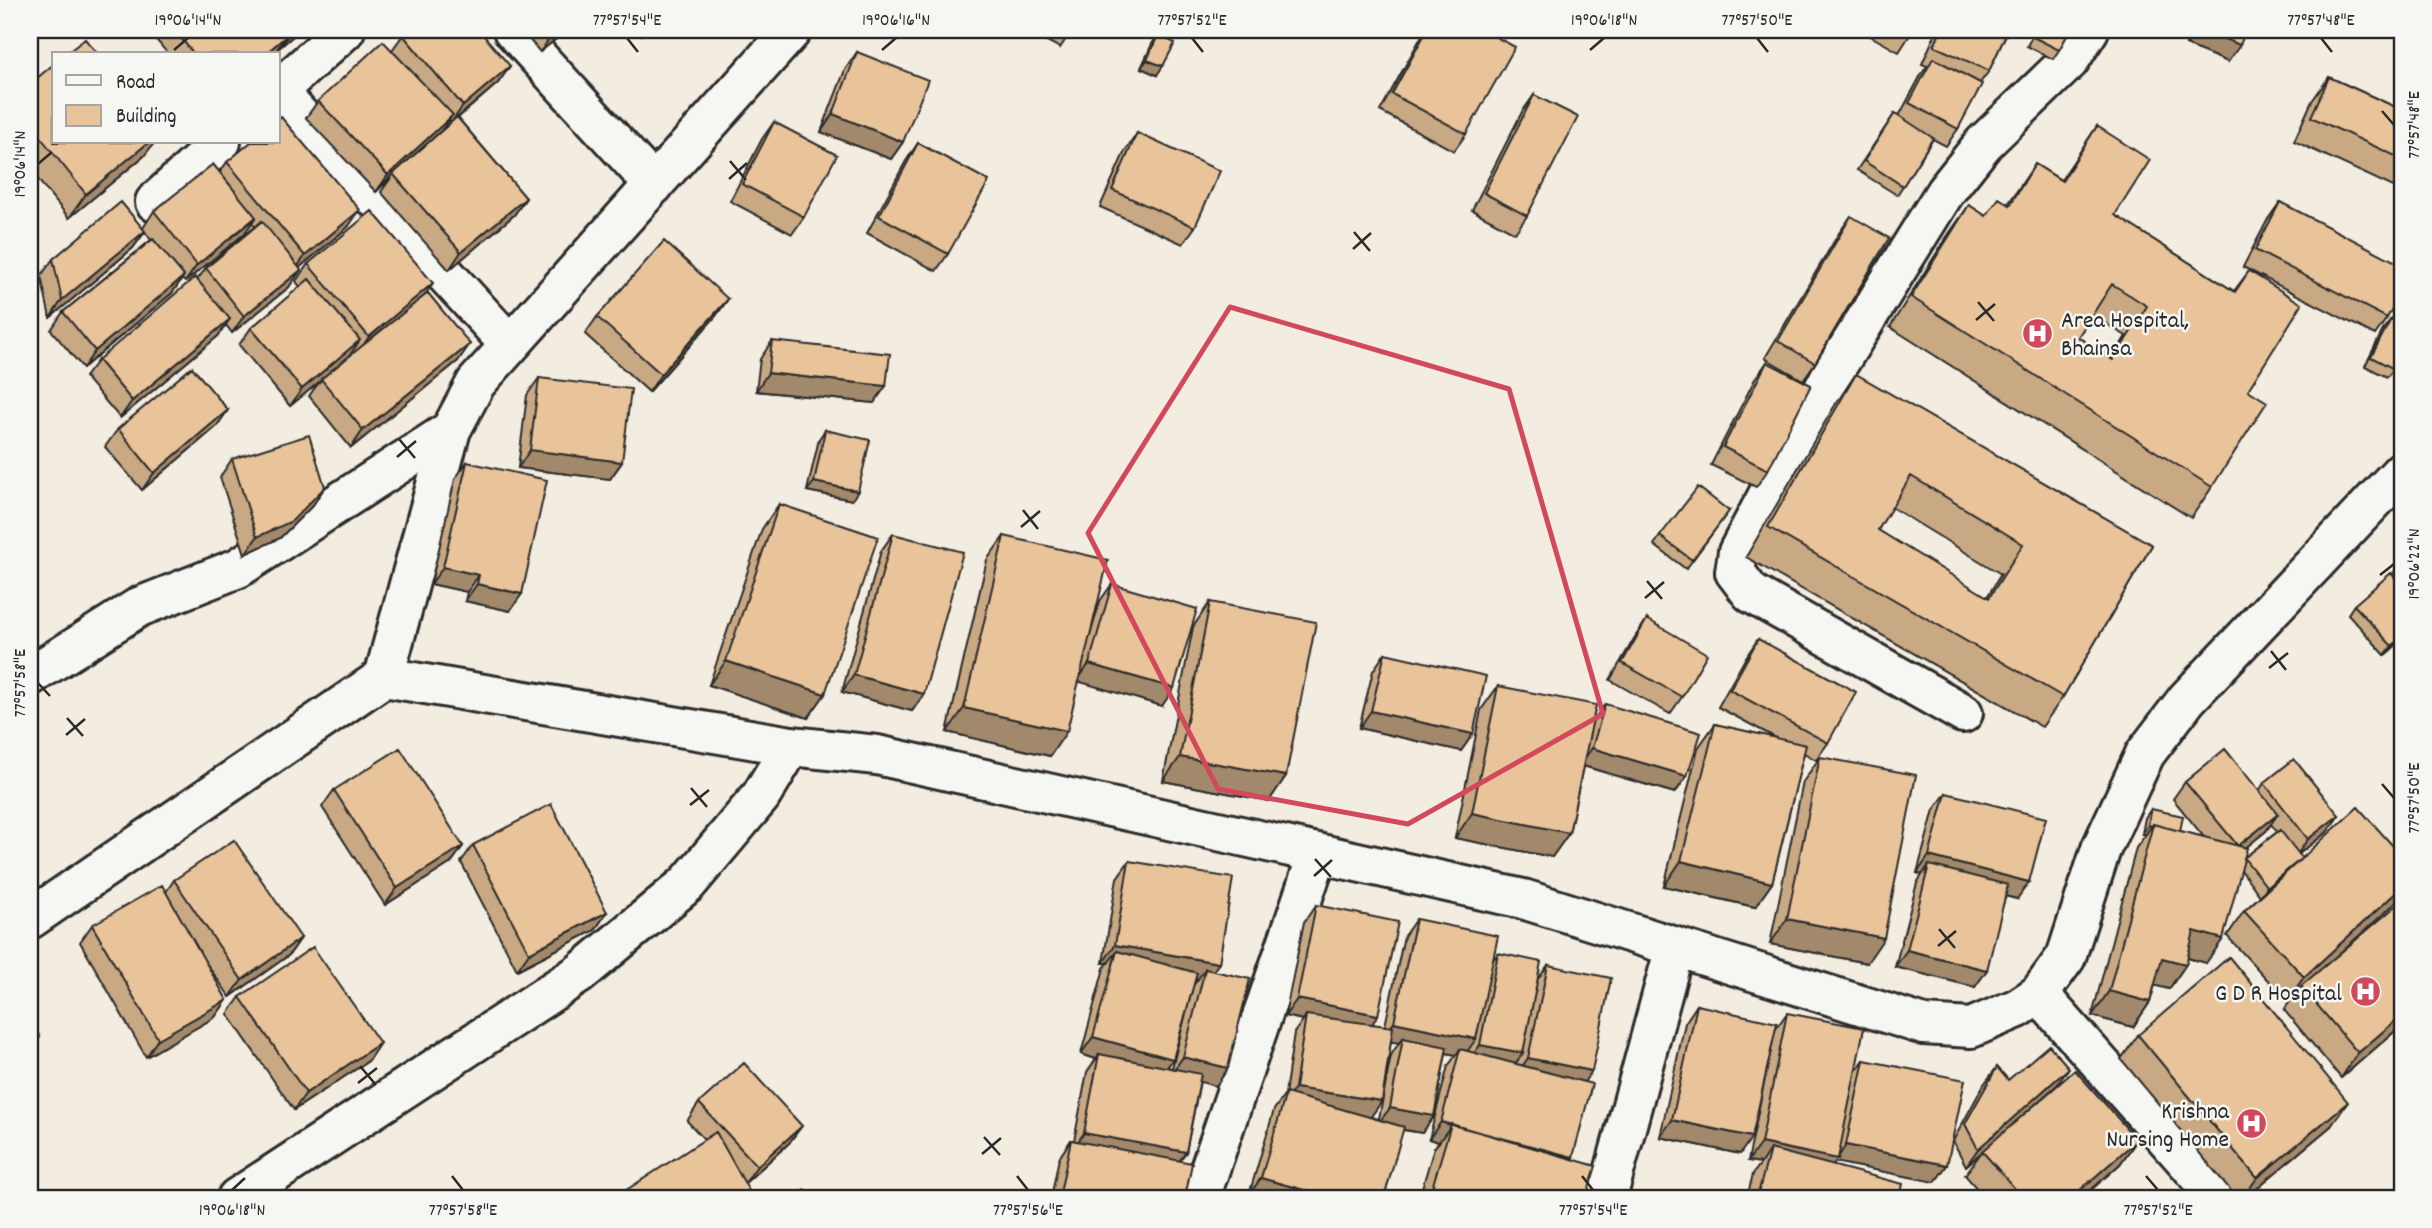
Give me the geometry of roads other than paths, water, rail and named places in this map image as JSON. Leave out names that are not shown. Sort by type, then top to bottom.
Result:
[{"type":"street","points":[[280,89],[345,30]]},
{"type":"street","points":[[513,30],[654,185]]},
{"type":"street","points":[[30,919],[383,677],[452,430],[476,383],[792,30]]},
{"type":"street","points":[[1964,713],[1751,593],[1735,572],[1738,552],[1829,379],[1945,192],[1984,143],[2069,61],[2089,30]]},
{"type":"street","points":[[280,93],[510,345]]},
{"type":"street","points":[[155,202],[219,144]]},
{"type":"street","points":[[30,676],[139,607],[238,568],[452,430]]},
{"type":"street","points":[[383,677],[792,746],[877,755],[1523,899],[1924,1025],[1971,1028],[2018,1008],[2039,994],[2066,957],[2101,849],[2145,754],[2186,699],[2402,471]]},
{"type":"street","points":[[237,1198],[579,974],[687,884],[761,796],[792,746]]},
{"type":"street","points":[[1200,1198],[1318,853]]},
{"type":"street","points":[[1607,1198],[1675,947]]},
{"type":"street","points":[[2039,994],[2219,1198]]},
{"type":"place","name":"Area Hospital, Bhainsa","points":[[2038,333]]},
{"type":"place","name":"G D R Hospital","points":[[2365,992]]},
{"type":"place","name":"Krishna Nursing Home","points":[[2252,1124]]}]
